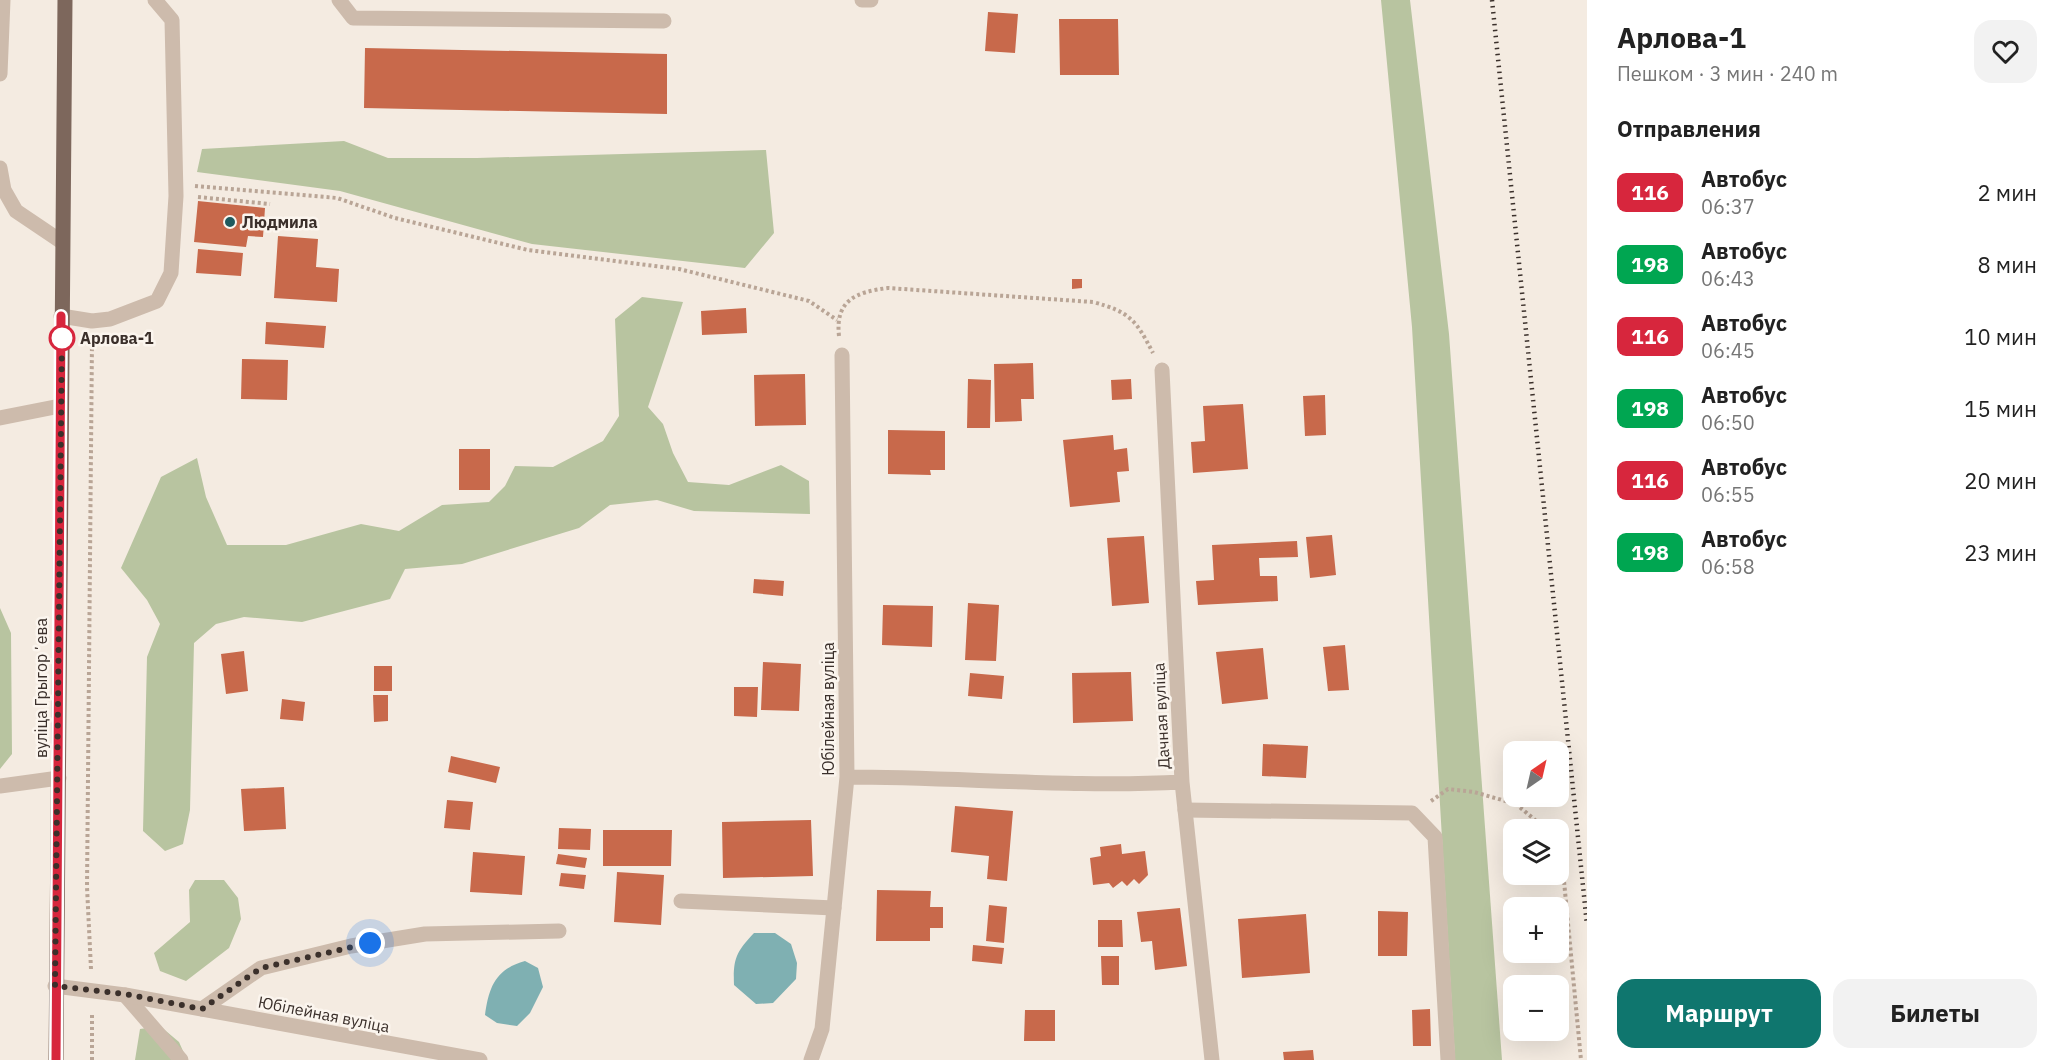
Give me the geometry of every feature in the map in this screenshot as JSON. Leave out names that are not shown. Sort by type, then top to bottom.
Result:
[{"type":"main road","name":"вуліца Грыгорʼева","points":[[56,1060],[65,0]]},
{"type":"street","points":[[0,74],[3,0]]},
{"type":"street","points":[[61,316],[92,321],[110,319],[157,301],[171,273],[176,190],[172,20],[155,0]]},
{"type":"street","points":[[339,0],[352,18],[664,21]]},
{"type":"street","points":[[862,0],[871,0]]},
{"type":"street","points":[[0,168],[4,190],[16,211],[62,242]]},
{"type":"street","name":"Юбілейная вуліца","points":[[811,1060],[822,1029],[847,777],[842,355]]},
{"type":"street","name":"Дачная вуліца","points":[[1162,370],[1182,782],[1212,1060]]},
{"type":"street","points":[[0,418],[60,406]]},
{"type":"street","points":[[847,777],[1132,785],[1182,782]]},
{"type":"street","points":[[0,786],[59,778]]},
{"type":"street","points":[[1185,810],[1412,813],[1434,837],[1449,1060]]},
{"type":"street","points":[[681,901],[834,908]]},
{"type":"street","points":[[202,1009],[261,968],[351,946],[425,933],[559,931]]},
{"type":"street","name":"Юбілейная вуліца","points":[[55,986],[125,994],[480,1060]]},
{"type":"street","points":[[125,994],[181,1060]]},
{"type":"path","points":[[176,190],[270,204]]},
{"type":"path","points":[[176,190],[337,198],[395,218],[528,250],[679,268],[809,301],[837,320]]},
{"type":"path","points":[[842,355],[837,320],[849,299],[868,290],[888,288],[1092,302],[1116,308],[1139,327],[1162,370]]},
{"type":"path","points":[[92,321],[87,887],[93,991],[92,1060]]},
{"type":"path","points":[[1448,789],[1474,792],[1516,804],[1534,819]]},
{"type":"path","points":[[1564,885],[1581,1060]]},
{"type":"green space","points":[[1381,0],[1410,0],[1449,334],[1502,1060],[1455,1060],[1412,327]]},
{"type":"green space","points":[[344,141],[388,158],[477,158],[766,150],[774,233],[745,268],[532,244],[340,191],[197,172],[202,149]]},
{"type":"green space","points":[[642,297],[683,302],[648,407],[663,424],[673,453],[688,482],[729,485],[781,465],[809,481],[810,514],[694,511],[657,500],[610,505],[579,528],[462,564],[405,569],[390,599],[302,622],[244,617],[216,624],[194,643],[190,810],[183,844],[165,851],[143,831],[147,657],[160,624],[147,600],[121,568],[161,477],[197,458],[206,497],[227,545],[286,545],[361,524],[399,531],[442,505],[489,502],[505,486],[515,466],[553,467],[603,441],[619,416],[615,319]]},
{"type":"green space","points":[[0,608],[11,633],[12,754],[0,769]]},
{"type":"green space","points":[[195,880],[224,880],[238,898],[241,919],[229,948],[186,981],[160,971],[154,953],[190,922],[189,890]]},
{"type":"green space","points":[[160,1026],[179,1042],[187,1060],[135,1060],[140,1029]]},
{"type":"water","points":[[754,933],[775,933],[791,944],[797,963],[796,979],[773,1003],[756,1004],[734,985],[737,956]]},
{"type":"water","points":[[525,961],[538,968],[543,987],[530,1013],[517,1026],[497,1023],[485,1015],[492,987],[507,969]]},
{"type":"building","points":[[988,12],[1018,14],[1015,53],[985,51]]},
{"type":"building","points":[[1059,19],[1118,19],[1119,75],[1060,75]]},
{"type":"building","points":[[365,48],[667,54],[667,114],[364,108]]},
{"type":"building","name":"Людмила","points":[[198,201],[265,208],[263,237],[248,236],[246,247],[194,242]]},
{"type":"building","points":[[278,236],[318,239],[316,267],[339,269],[337,302],[274,298]]},
{"type":"building","points":[[198,249],[243,253],[241,276],[196,273]]},
{"type":"building","points":[[1072,279],[1082,279],[1082,288],[1072,289]]},
{"type":"building","points":[[746,308],[747,333],[702,335],[701,311]]},
{"type":"building","points":[[266,322],[326,326],[324,348],[265,344]]},
{"type":"building","points":[[242,359],[288,360],[287,400],[241,399]]},
{"type":"building","points":[[1033,363],[1034,399],[1021,399],[1022,421],[995,422],[994,364]]},
{"type":"building","points":[[805,374],[806,425],[755,426],[754,375]]},
{"type":"building","points":[[968,379],[991,380],[990,428],[967,428]]},
{"type":"building","points":[[1131,379],[1132,399],[1112,400],[1111,380]]},
{"type":"building","points":[[1325,395],[1326,435],[1305,436],[1303,396]]},
{"type":"building","points":[[1243,404],[1248,469],[1193,473],[1191,442],[1205,441],[1203,406]]},
{"type":"building","points":[[888,430],[945,431],[945,470],[930,470],[931,475],[888,474]]},
{"type":"building","points":[[1113,435],[1114,450],[1127,448],[1129,471],[1117,472],[1120,502],[1070,507],[1063,440]]},
{"type":"building","points":[[459,449],[490,449],[490,490],[459,490]]},
{"type":"building","points":[[1332,535],[1336,575],[1310,578],[1306,537]]},
{"type":"building","points":[[1144,536],[1149,603],[1112,606],[1107,538]]},
{"type":"building","points":[[1297,541],[1298,557],[1259,558],[1260,576],[1277,576],[1278,601],[1198,605],[1196,581],[1214,580],[1212,545]]},
{"type":"building","points":[[754,579],[784,581],[783,596],[753,593]]},
{"type":"building","points":[[968,603],[999,605],[996,661],[965,660]]},
{"type":"building","points":[[883,605],[933,606],[932,647],[882,645]]},
{"type":"building","points":[[1345,645],[1349,690],[1328,691],[1323,647]]},
{"type":"building","points":[[1263,648],[1268,699],[1222,704],[1216,652]]},
{"type":"building","points":[[244,651],[248,691],[226,694],[221,654]]},
{"type":"building","points":[[763,662],[801,664],[799,711],[761,710]]},
{"type":"building","points":[[374,666],[392,666],[392,691],[374,691]]},
{"type":"building","points":[[1131,672],[1133,721],[1073,723],[1072,673]]},
{"type":"building","points":[[970,673],[1004,676],[1002,699],[968,696]]},
{"type":"building","points":[[734,687],[758,687],[757,717],[734,716]]},
{"type":"building","points":[[373,695],[388,695],[388,721],[374,722]]},
{"type":"building","points":[[282,699],[305,702],[303,721],[280,719]]},
{"type":"building","points":[[1263,744],[1308,746],[1306,778],[1262,776]]},
{"type":"building","points":[[451,756],[500,767],[496,783],[448,772]]},
{"type":"building","points":[[284,787],[286,829],[244,831],[241,789]]},
{"type":"building","points":[[447,800],[473,802],[470,830],[444,828]]},
{"type":"building","points":[[955,806],[1013,811],[1007,881],[987,879],[989,856],[951,852]]},
{"type":"building","points":[[811,820],[813,876],[723,878],[722,822]]},
{"type":"building","points":[[559,828],[591,829],[590,850],[558,849]]},
{"type":"building","points":[[603,830],[672,830],[671,866],[603,866]]},
{"type":"building","points":[[1121,844],[1122,854],[1145,851],[1148,875],[1139,884],[1134,879],[1127,886],[1122,881],[1113,888],[1109,883],[1093,885],[1090,858],[1101,856],[1100,847]]},
{"type":"building","points":[[473,852],[525,856],[522,895],[470,892]]},
{"type":"building","points":[[558,854],[587,858],[585,868],[556,864]]},
{"type":"building","points":[[617,872],[664,875],[661,925],[614,922]]},
{"type":"building","points":[[561,873],[586,875],[584,889],[559,886]]},
{"type":"building","points":[[877,890],[931,891],[930,907],[943,907],[943,928],[930,928],[930,941],[876,941]]},
{"type":"building","points":[[989,905],[1007,907],[1004,943],[986,941]]},
{"type":"building","points":[[1180,908],[1187,966],[1155,970],[1152,941],[1141,942],[1137,912]]},
{"type":"building","points":[[1378,911],[1408,912],[1407,956],[1378,956]]},
{"type":"building","points":[[1306,914],[1310,973],[1242,978],[1238,919]]},
{"type":"building","points":[[1098,920],[1122,920],[1123,947],[1098,947]]},
{"type":"building","points":[[973,945],[1004,948],[1002,964],[972,961]]},
{"type":"building","points":[[1101,956],[1119,956],[1119,985],[1102,985]]},
{"type":"building","points":[[1430,1009],[1431,1046],[1413,1046],[1412,1010]]},
{"type":"building","points":[[1025,1010],[1055,1010],[1055,1041],[1024,1041]]},
{"type":"building","points":[[1313,1050],[1314,1060],[1284,1060],[1283,1052]]},
{"type":"railway","points":[[1492,0],[1587,925]]},
{"type":"bus line","name":"116","points":[[56,1060],[61,316]]},
{"type":"place","name":"Людмила","points":[[230,222]]},
{"type":"place","name":"Арлова-1","points":[[62,338]]},
{"type":"route","points":[[62,338],[62,332],[55,986],[125,994],[202,1009],[261,968],[370,943]]}]
